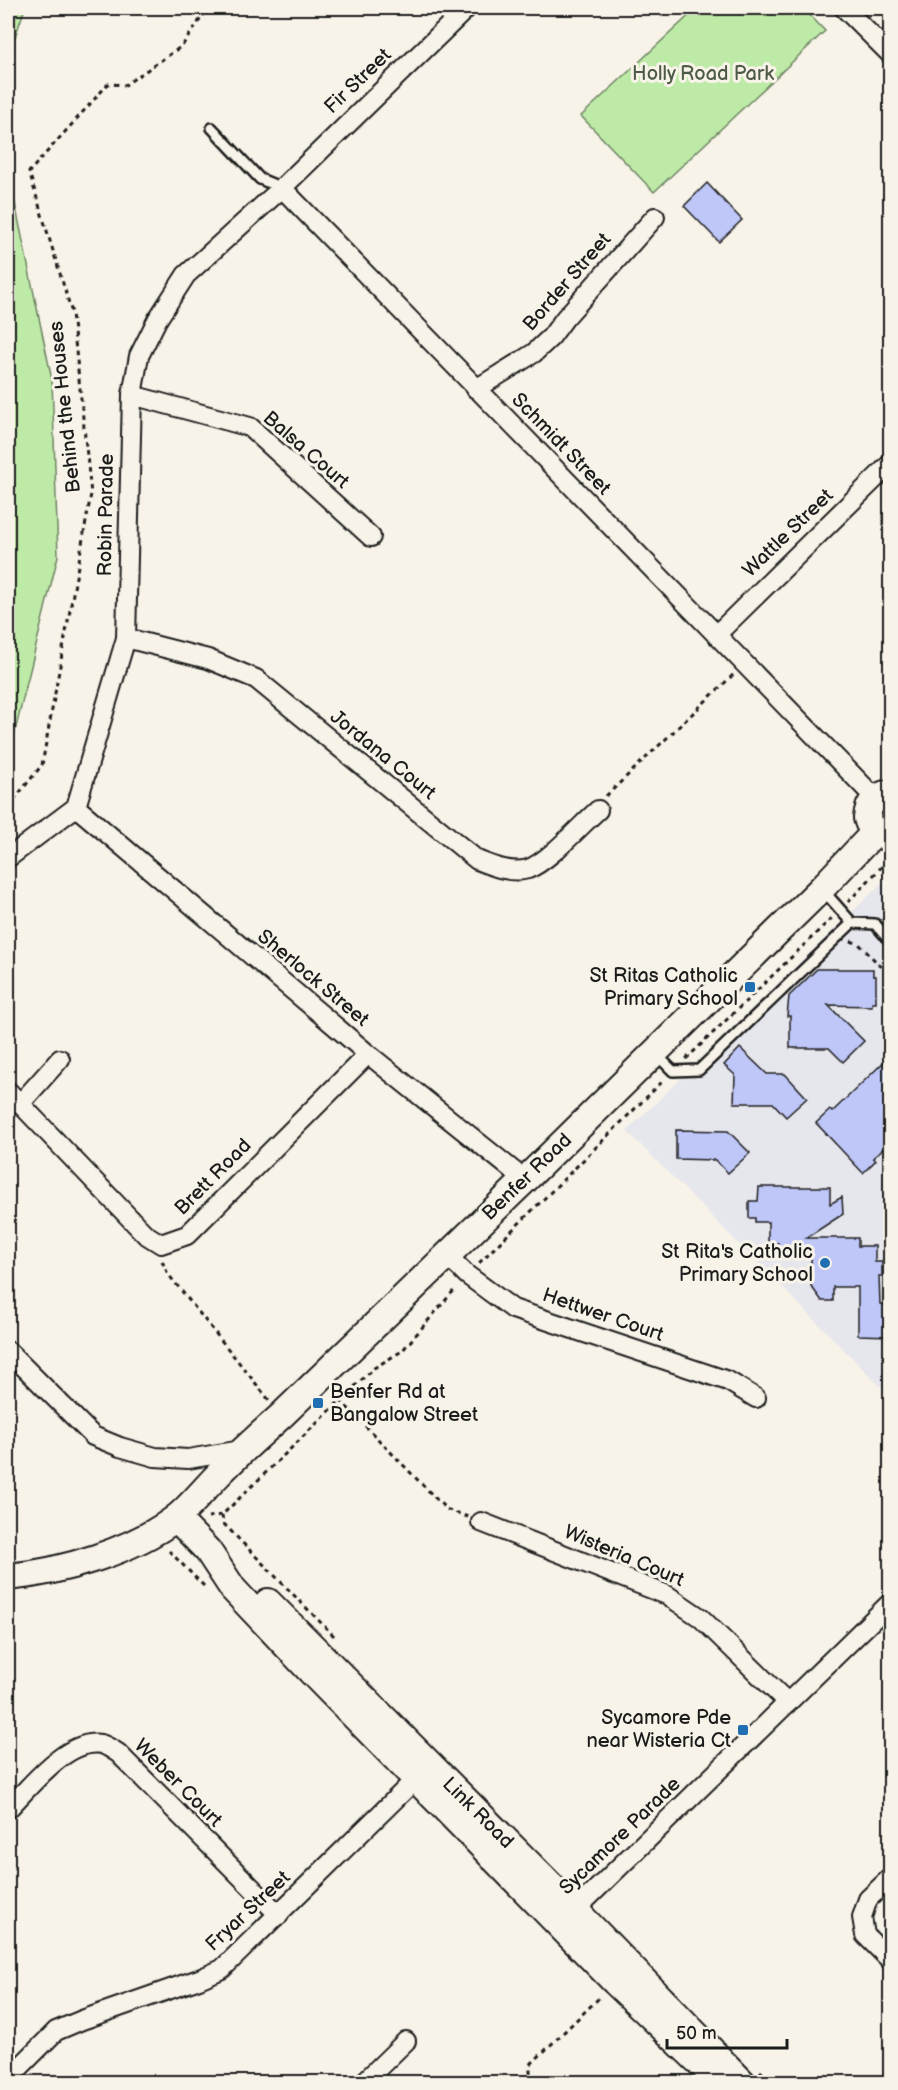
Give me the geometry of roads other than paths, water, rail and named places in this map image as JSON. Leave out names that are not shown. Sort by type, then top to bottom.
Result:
[{"type":"street","name":"Fir Street","points":[[282,188],[467,8]]},
{"type":"street","points":[[844,8],[891,54]]},
{"type":"street","name":"Schmidt Street","points":[[282,188],[745,664],[883,796]]},
{"type":"street","name":"Robin Parade","points":[[76,807],[126,638],[132,395],[139,356],[157,320],[186,275],[282,188]]},
{"type":"street","name":"Border Street","points":[[476,389],[534,353],[551,337],[565,318],[655,217]]},
{"type":"street","name":"Balsa Court","points":[[132,395],[250,427],[371,537]]},
{"type":"street","name":"Wattle Street","points":[[717,634],[891,464]]},
{"type":"street","name":"Jordana Court","points":[[126,638],[208,659],[256,679],[477,861],[501,869],[528,869],[546,858],[598,810]]},
{"type":"street","name":"Benfer Road","points":[[176,1518],[242,1449],[282,1415],[525,1180],[821,889],[883,835],[867,818],[868,807],[883,796]]},
{"type":"street","points":[[8,858],[76,807]]},
{"type":"street","name":"Sherlock Street","points":[[76,807],[368,1054],[525,1180]]},
{"type":"street","name":"Brett Road","points":[[14,1097],[145,1234],[161,1244],[187,1235],[368,1054]]},
{"type":"street","points":[[14,1097],[60,1059]]},
{"type":"street","name":"Hettwer Court","points":[[447,1255],[467,1275],[513,1309],[728,1381],[756,1398]]},
{"type":"street","points":[[8,1351],[93,1436],[155,1457],[189,1459],[242,1449]]},
{"type":"street","points":[[8,1577],[82,1562],[133,1543],[176,1518]]},
{"type":"street","name":"Link Road","points":[[176,1518],[208,1551],[241,1597],[319,1680],[423,1772],[568,1918],[742,2082]]},
{"type":"street","name":"Wisteria Court","points":[[481,1522],[667,1595],[701,1618],[788,1703]]},
{"type":"street","name":"Sycamore Parade","points":[[568,1918],[891,1603]]},
{"type":"street","name":"Weber Court","points":[[8,1809],[62,1756],[79,1747],[100,1744],[118,1753],[279,1915]]},
{"type":"street","name":"Fryar Street","points":[[13,2079],[56,2031],[222,1969],[423,1772]]},
{"type":"street","points":[[891,1878],[868,1899],[862,1917],[865,1935],[891,1960]]},
{"type":"street","name":"Link Road","points":[[568,1918],[615,1982],[720,2082]]},
{"type":"street","points":[[364,2082],[406,2041]]},
{"type":"lane","name":"Schmidt Street","points":[[212,128],[260,179],[282,188]]},
{"type":"lane","points":[[821,889],[852,923],[875,924],[891,941]]},
{"type":"lane","points":[[654,1053],[673,1071],[699,1070],[852,923]]},
{"type":"place","name":"St Ritas Catholic Primary School","points":[[750,987]]},
{"type":"place","name":"St Rita's Catholic Primary School","points":[[825,1263]]},
{"type":"place","name":"Benfer Rd at Bangalow Street","points":[[318,1403]]},
{"type":"place","name":"Sycamore Pde near Wisteria Ct","points":[[743,1730]]},
{"type":"park label","name":"Holly Road Park","points":[[703,74]]}]
